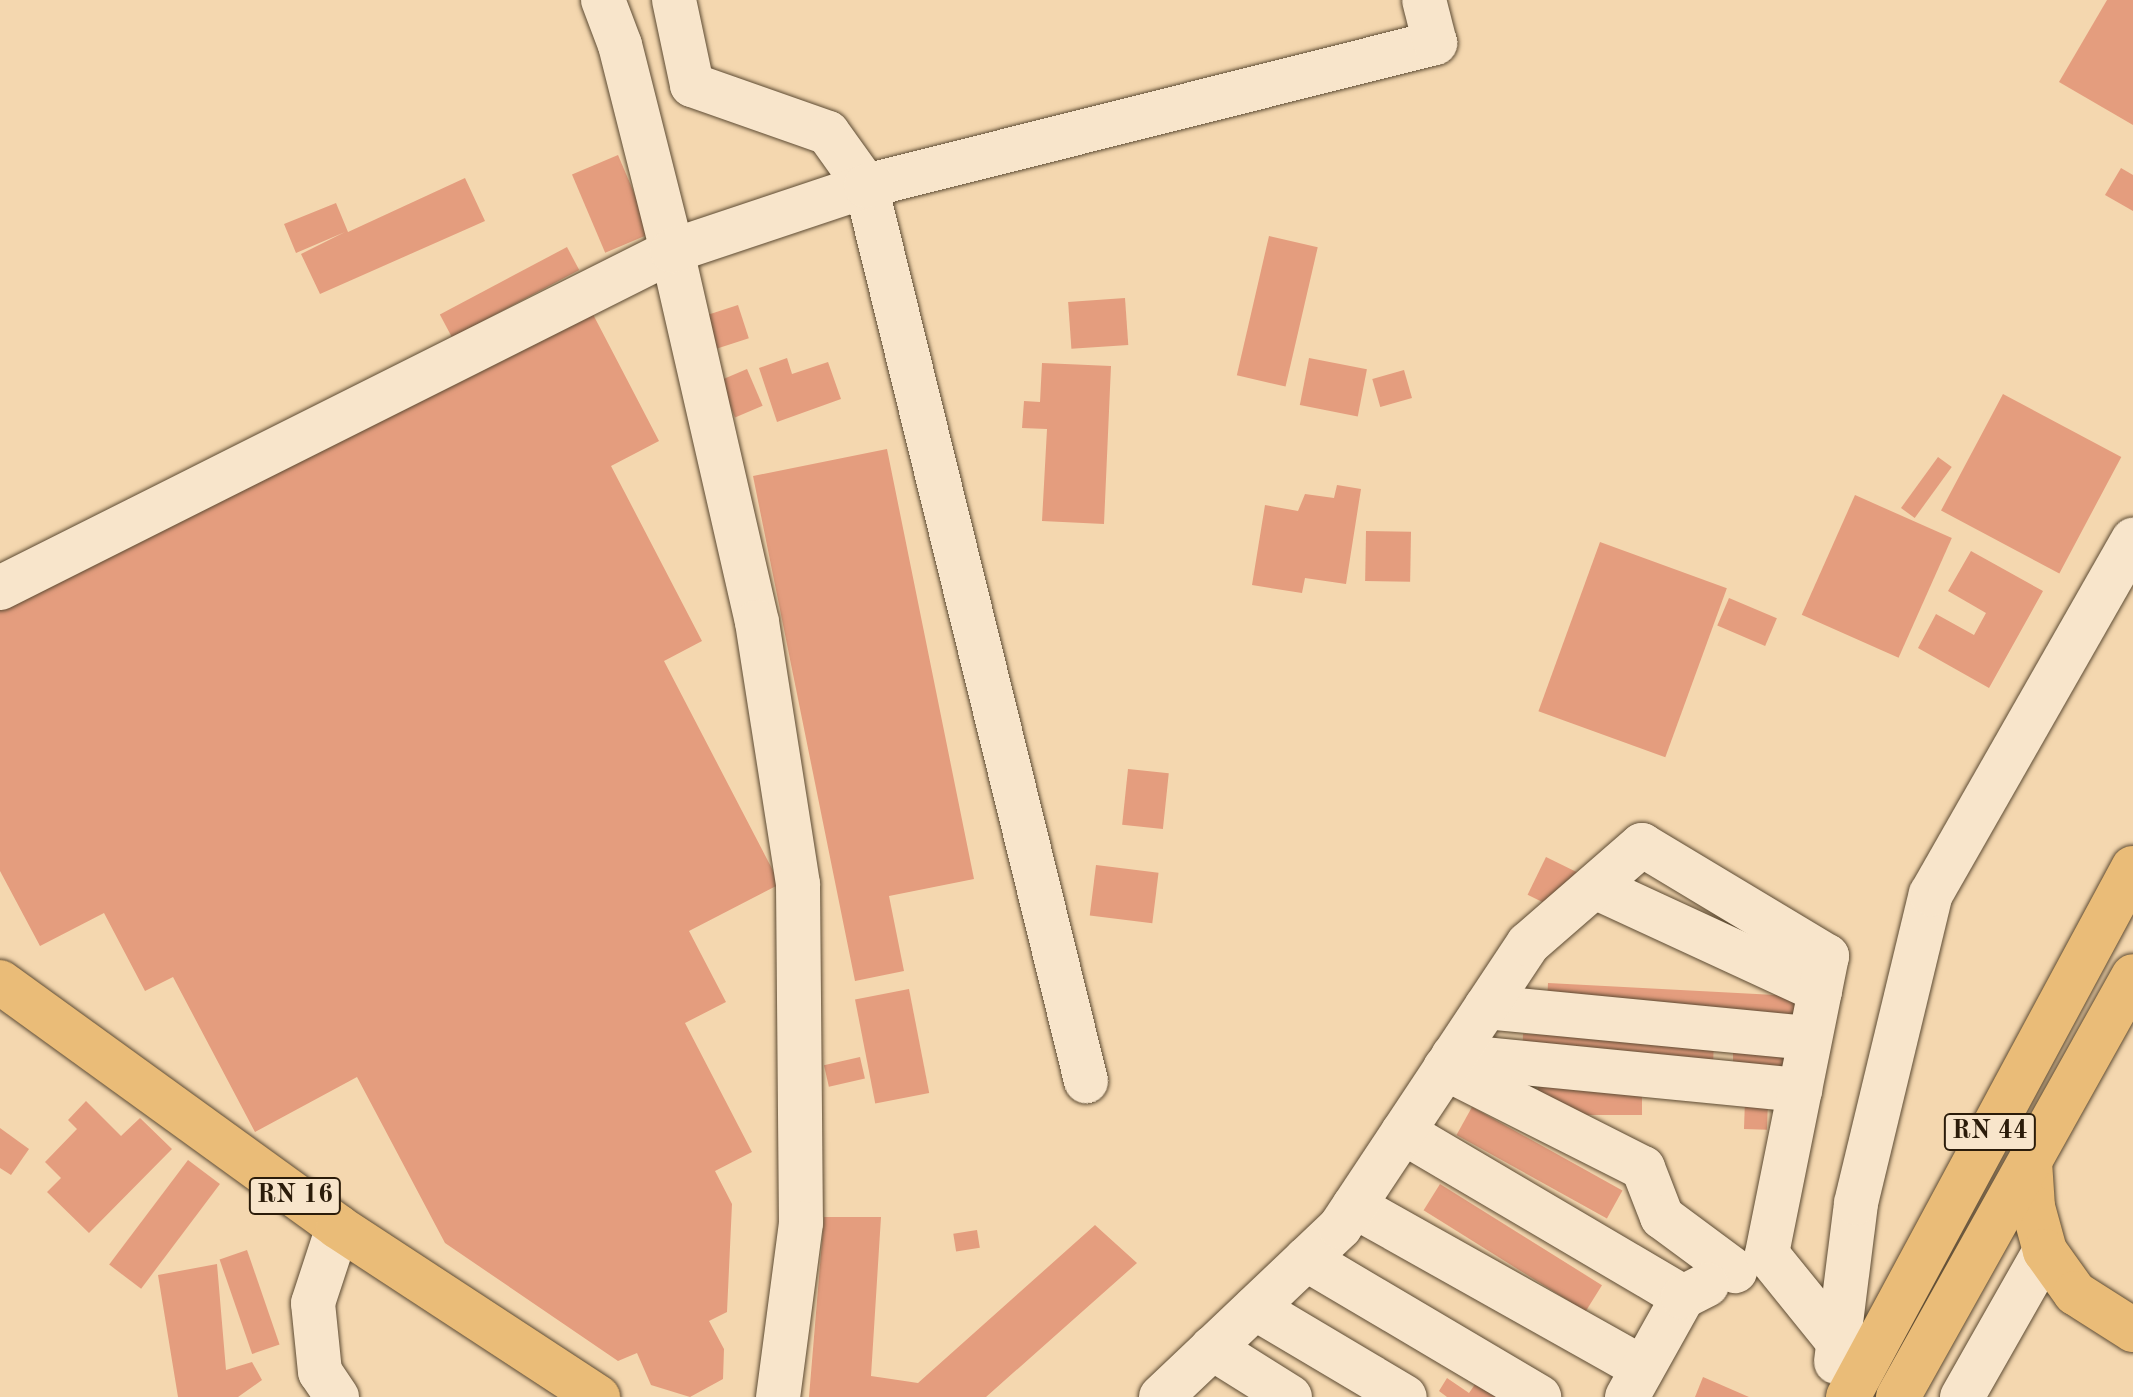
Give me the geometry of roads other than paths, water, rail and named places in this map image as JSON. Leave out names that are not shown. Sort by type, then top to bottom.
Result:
[{"type":"main road","name":"RN 44","points":[[1848,1397],[2133,868]]},
{"type":"main road","name":"RN 44","points":[[1898,1397],[2133,976]]},
{"type":"main road","name":"RN 16","points":[[0,982],[338,1227],[594,1396]]},
{"type":"main road","points":[[2030,1162],[2033,1207],[2045,1251],[2075,1293],[2133,1330]]},
{"type":"street","points":[[603,0],[620,45],[672,251],[757,622],[798,884],[801,1223],[778,1397]]},
{"type":"street","points":[[674,0],[692,85],[828,133],[866,186],[1086,1081]]},
{"type":"street","points":[[0,588],[672,251],[866,186],[1435,43],[1424,0]]},
{"type":"street","points":[[1832,1397],[1856,1203],[1931,894],[2133,540]]},
{"type":"street","points":[[1176,1393],[1212,1348],[1306,1259],[1354,1206],[1528,944],[1642,845],[1827,956],[1800,1090],[1751,1262],[1683,1297],[1635,1382],[1354,1206]]},
{"type":"street","points":[[1595,887],[1820,991]]},
{"type":"street","points":[[1486,1007],[1810,1038]]},
{"type":"street","points":[[1449,1062],[1643,1168],[1662,1217],[1751,1262],[1839,1343]]},
{"type":"street","points":[[1449,1062],[1800,1090]]},
{"type":"street","points":[[1403,1132],[1683,1297]]},
{"type":"street","points":[[337,1397],[320,1372],[313,1303],[338,1227]]},
{"type":"street","points":[[1962,1397],[2045,1251]]},
{"type":"street","points":[[1306,1259],[1539,1397]]},
{"type":"street","points":[[1255,1308],[1405,1397]]},
{"type":"street","points":[[1212,1348],[1290,1397]]}]
